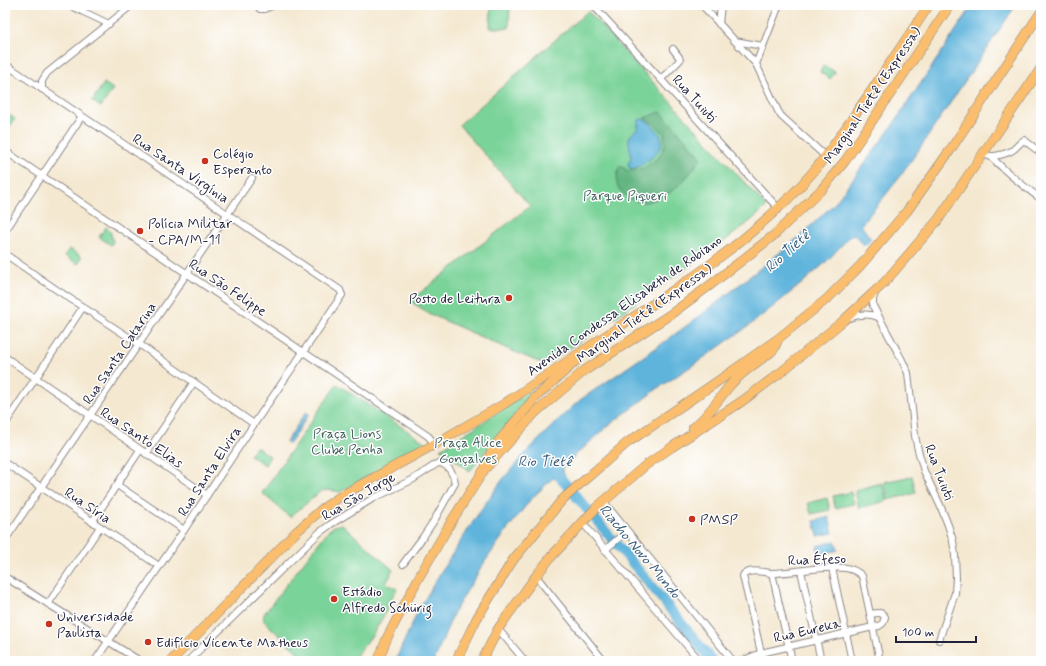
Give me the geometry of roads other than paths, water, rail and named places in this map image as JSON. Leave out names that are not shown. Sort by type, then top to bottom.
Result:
[{"type":"highway","name":"Avenida Condessa Elisabeth de Robiano","points":[[171,661],[296,532],[322,509],[341,496],[504,404],[693,277],[721,257],[750,233],[795,192],[826,156],[895,58],[929,5]]},
{"type":"highway","name":"Marginal Tietê (Expressa)","points":[[378,661],[387,638],[419,577],[450,522],[484,470],[536,413],[584,371],[670,314],[709,286],[773,236],[822,189],[845,161],[950,5]]},
{"type":"highway","points":[[456,661],[477,618],[512,560],[562,500],[627,443],[779,338],[828,298],[860,266],[907,211],[951,150],[1041,12]]},
{"type":"highway","points":[[482,661],[498,629],[550,557],[600,504],[646,466],[672,447],[741,402],[780,373],[843,321],[889,278],[938,220],[986,155],[1041,68]]},
{"type":"highway","points":[[484,470],[486,462],[494,447],[536,398],[580,358],[616,332],[619,326]]},
{"type":"highway","points":[[672,447],[674,442],[708,414],[732,383],[774,349],[779,338]]},
{"type":"street","points":[[69,5],[109,24]]},
{"type":"street","points":[[256,5],[260,9],[274,5]]},
{"type":"street","points":[[702,5],[756,64],[781,116],[826,156]]},
{"type":"street","points":[[719,24],[721,5]]},
{"type":"street","points":[[756,64],[779,5]]},
{"type":"street","points":[[42,89],[42,81],[47,73],[109,24],[129,6]]},
{"type":"street","name":"Rua Tuiuti","points":[[596,6],[778,208]]},
{"type":"street","points":[[734,40],[763,46]]},
{"type":"street","points":[[661,79],[680,60],[679,56],[673,50]]},
{"type":"street","name":"Rua Santa Virgínia","points":[[5,64],[340,290],[342,293]]},
{"type":"street","points":[[5,231],[82,116]]},
{"type":"street","points":[[986,155],[996,156],[1009,152],[1015,149],[1024,140],[1041,153]]},
{"type":"street","name":"Rua São Felippe","points":[[5,151],[428,436],[435,444]]},
{"type":"street","points":[[986,155],[1041,199]]},
{"type":"street","name":"Rua Santa Catarina","points":[[5,540],[252,178]]},
{"type":"street","points":[[5,254],[139,344],[254,424]]},
{"type":"street","name":"Rua Tuiuti","points":[[876,291],[872,302],[873,306],[908,372],[918,450],[924,471],[945,518],[953,541],[955,555],[955,593],[939,640]]},
{"type":"street","name":"Rua Santa Elvira","points":[[94,661],[341,298],[342,293]]},
{"type":"street","points":[[5,424],[82,307]]},
{"type":"street","points":[[843,321],[852,317],[866,314],[878,317]]},
{"type":"street","name":"Rua Santo Elias","points":[[5,357],[207,495]]},
{"type":"street","points":[[92,522],[117,485],[194,382]]},
{"type":"street","name":"Rua Síria","points":[[5,463],[159,566]]},
{"type":"street","name":"Rua São Jorge","points":[[188,661],[319,533],[372,499],[412,480],[438,463],[442,463],[447,466],[455,483],[435,519],[403,564]]},
{"type":"street","points":[[117,485],[184,530]]},
{"type":"street","points":[[600,504],[627,531],[733,661]]},
{"type":"street","points":[[584,520],[605,550],[700,661]]},
{"type":"street","points":[[48,604],[100,527]]},
{"type":"street","points":[[605,550],[627,531]]},
{"type":"street","points":[[832,568],[852,661]]},
{"type":"street","name":"Rua Éfeso","points":[[761,653],[743,576],[750,571],[772,573],[832,568],[850,569],[860,573],[862,576],[870,614],[876,626]]},
{"type":"street","points":[[801,571],[820,661]]},
{"type":"street","points":[[772,573],[792,661]]},
{"type":"street","points":[[536,576],[604,661]]},
{"type":"street","points":[[5,577],[140,661]]},
{"type":"street","points":[[870,614],[879,612],[882,613],[885,619],[882,624],[876,626],[880,661]]},
{"type":"street","name":"Rua Eureka","points":[[742,661],[761,653],[876,626]]},
{"type":"street","points":[[498,629],[525,661]]},
{"type":"street","points":[[761,653],[763,661]]},
{"type":"water","name":"Rio Tietê","points":[[973,5],[1016,5],[918,151],[888,192],[861,225],[871,239],[865,246],[852,234],[825,263],[750,325],[657,389],[608,426],[563,467],[562,470],[569,484],[565,489],[555,478],[552,479],[531,499],[507,530],[484,563],[454,612],[434,661],[395,661],[419,609],[442,570],[480,511],[503,479],[520,459],[580,400],[705,312],[797,239],[835,203],[890,129]]},
{"type":"water","points":[[641,119],[647,121],[654,127],[662,139],[662,143],[658,151],[650,159],[640,166],[632,169],[628,165],[631,157],[629,139],[638,128],[638,121]]},
{"type":"water","points":[[306,412],[309,414],[289,444],[286,442]]},
{"type":"water","points":[[829,517],[833,533],[818,536],[814,521]]},
{"type":"water","points":[[835,541],[838,550],[819,555],[817,546]]},
{"type":"waterway","name":"Riacho Novo Mundo","points":[[559,476],[645,578],[712,661]]},
{"type":"place","name":"Colégio Esperanto","points":[[205,161]]},
{"type":"place","name":"Polícia Militar - CPA/M-11","points":[[140,231]]},
{"type":"place","name":"Posto de Leitura","points":[[509,298]]},
{"type":"place","name":"PMSP","points":[[692,519]]},
{"type":"place","name":"Estádio Alfredo Schürig","points":[[334,599]]},
{"type":"place","name":"Universidade Paulista","points":[[49,624]]},
{"type":"place","name":"Edifício Vicente Matheus","points":[[148,642]]},
{"type":"park label","name":"Parque Piqueri","points":[[625,195]]},
{"type":"park label","name":"Praça Lions Clube Penha","points":[[347,442]]},
{"type":"park label","name":"Praça Alice Gonçalves","points":[[468,450]]}]
